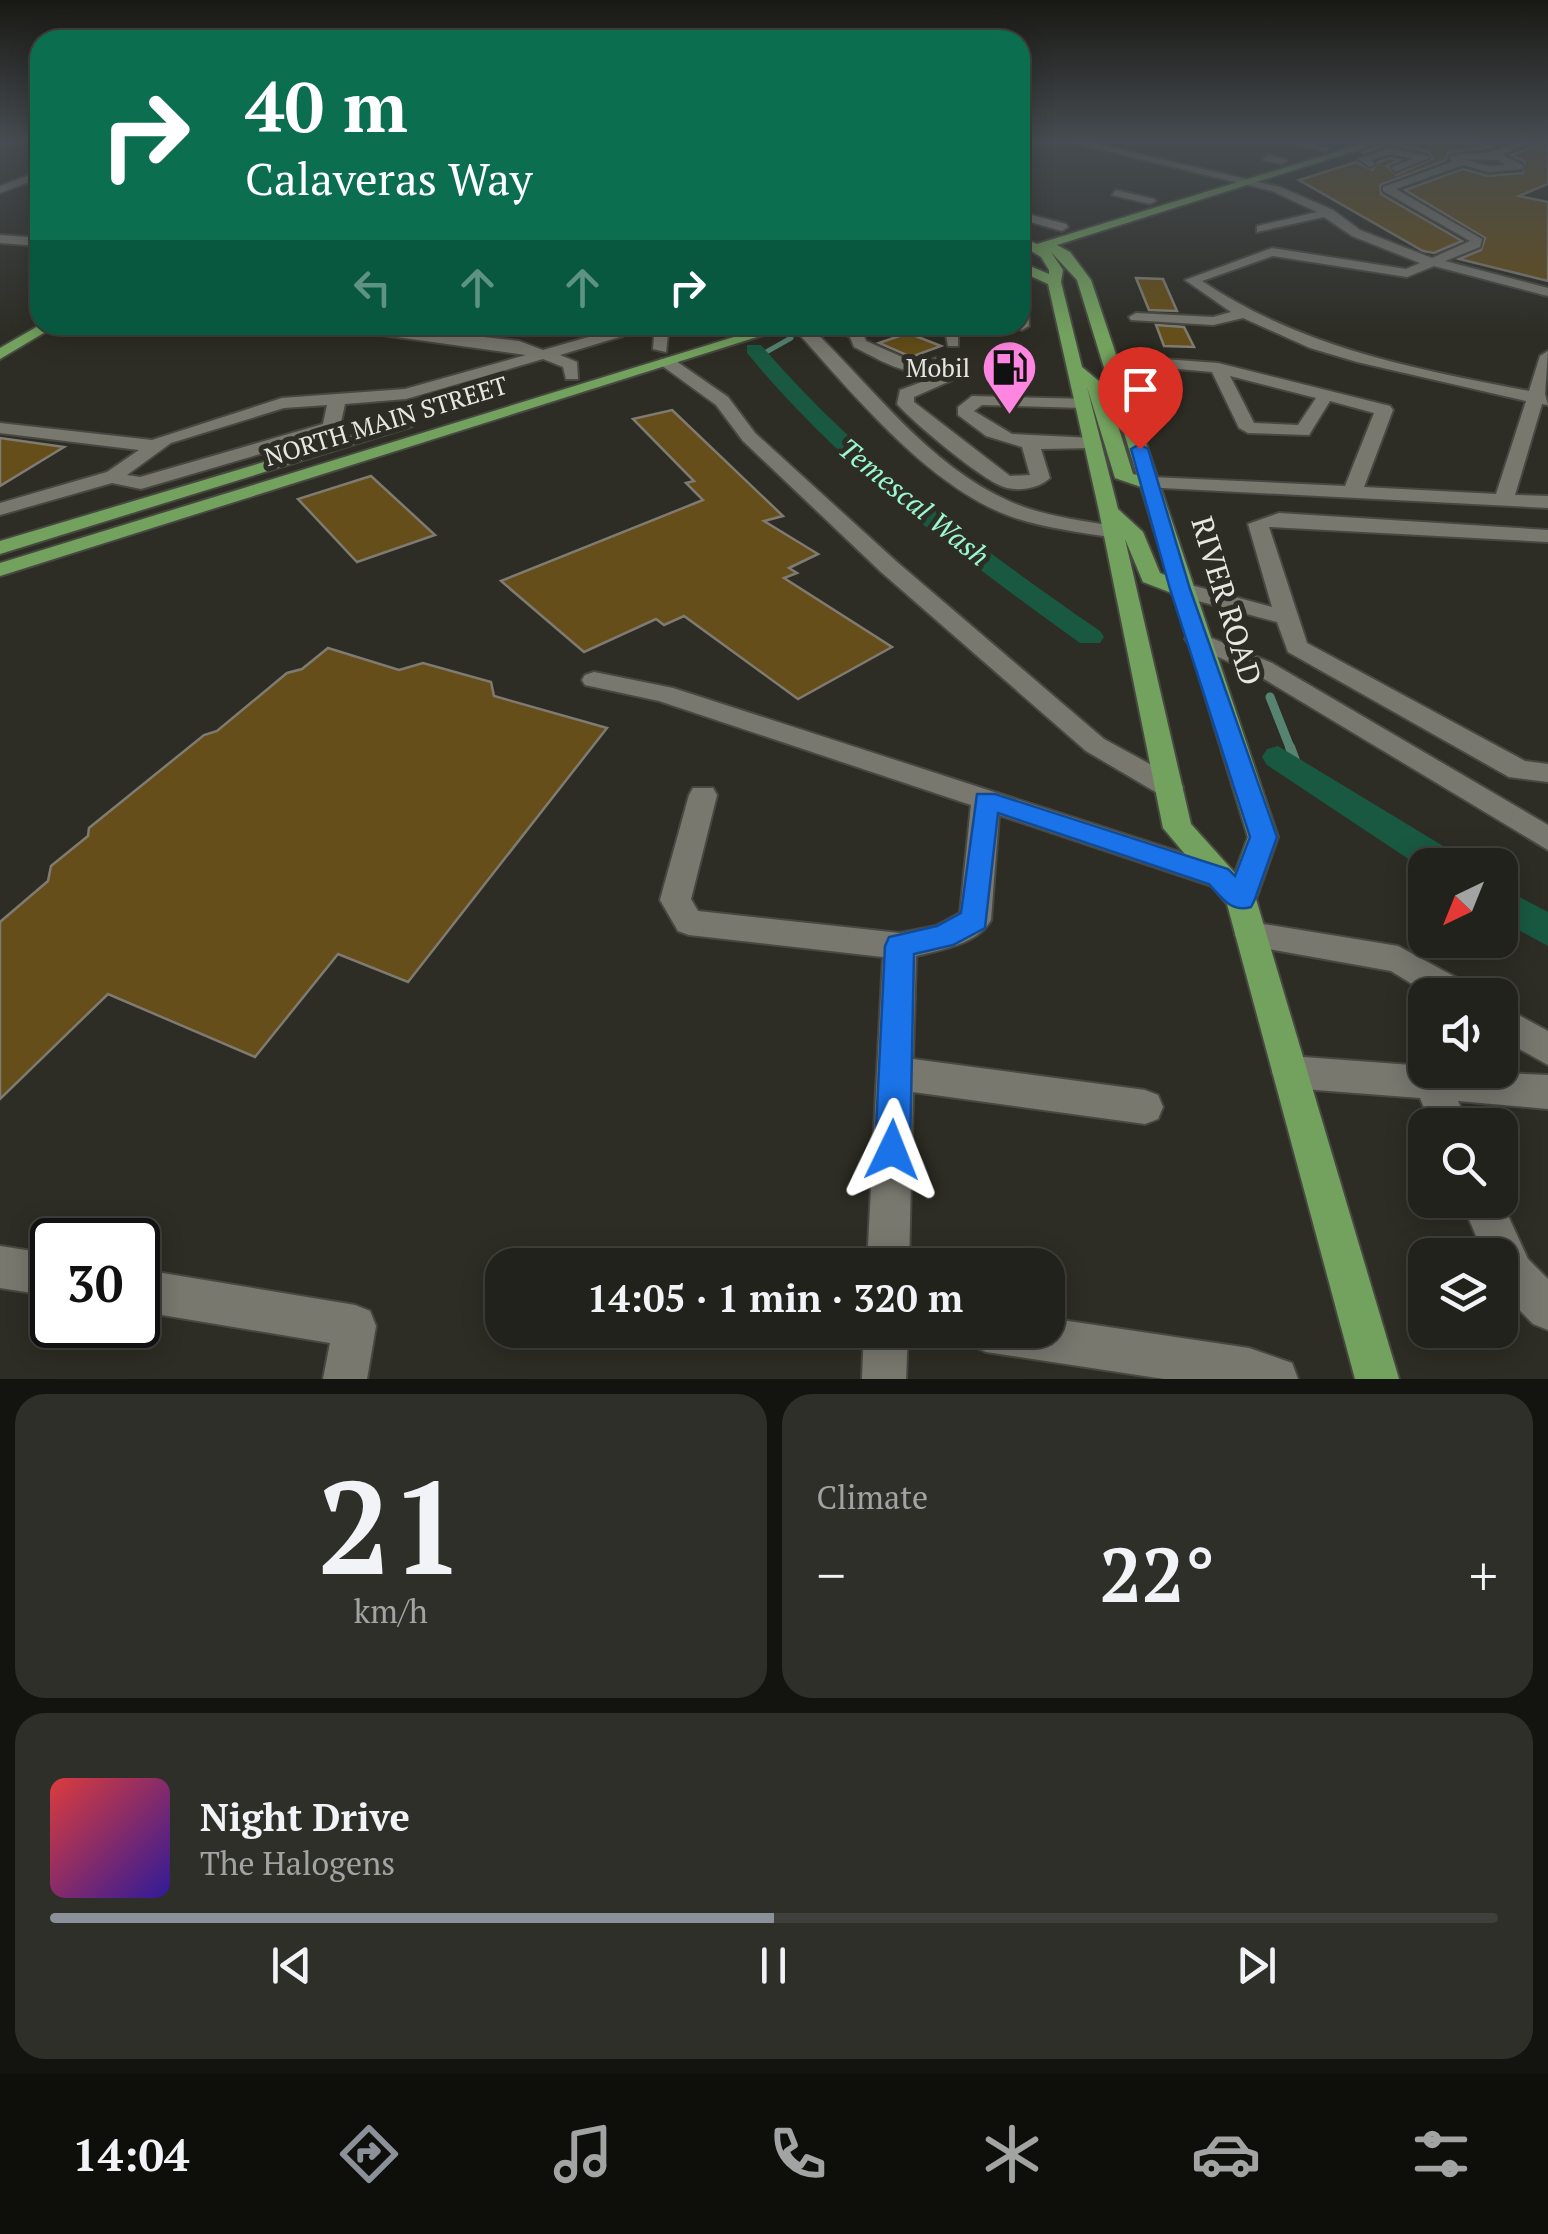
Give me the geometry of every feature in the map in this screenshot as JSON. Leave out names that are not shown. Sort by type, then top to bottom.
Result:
[{"type":"main road","points":[[1030,239],[1135,206]]},
{"type":"main road","points":[[1030,245],[1042,247],[1174,206]]},
{"type":"main road","points":[[1078,236],[1084,280]]},
{"type":"main road","points":[[1042,247],[1052,260],[1178,828],[1237,904],[1290,1072],[1377,1379]]},
{"type":"main road","name":"RIVER ROAD","points":[[1042,247],[1065,256],[1084,280],[1151,483],[1180,589],[1264,837],[1237,904]]},
{"type":"main road","points":[[1030,271],[1054,282]]},
{"type":"main road","points":[[0,354],[33,335]]},
{"type":"main road","name":"NORTH MAIN STREET","points":[[0,570],[590,386],[716,335]]},
{"type":"main road","name":"NORTH MAIN STREET","points":[[0,548],[572,376],[747,335]]},
{"type":"main road","points":[[1076,370],[1098,388],[1125,478],[1151,483]]},
{"type":"main road","points":[[1111,522],[1133,532],[1151,577],[1180,589]]},
{"type":"street","points":[[1317,206],[1374,242],[1432,263],[1548,292]]},
{"type":"street","points":[[1419,206],[1476,239],[1476,244],[1432,263],[1395,273],[1272,252],[1192,280],[1247,313],[1402,369],[1542,398]]},
{"type":"street","points":[[1261,229],[1329,212]]},
{"type":"street","points":[[1030,218],[1062,228]]},
{"type":"street","points":[[0,239],[30,241]]},
{"type":"street","points":[[1136,318],[1213,320],[1247,313]]},
{"type":"street","points":[[425,335],[519,346],[536,355]]},
{"type":"street","points":[[0,509],[114,476],[165,438],[282,403],[406,394],[611,335]]},
{"type":"street","points":[[665,335],[670,354],[722,401],[749,437],[861,541],[1095,744],[1168,783]]},
{"type":"street","points":[[811,335],[828,359],[869,400],[942,464],[1000,504],[1111,522]]},
{"type":"street","points":[[857,335],[859,344],[916,370],[940,362]]},
{"type":"street","points":[[952,335],[953,342]]},
{"type":"street","points":[[536,355],[533,363],[548,372],[572,376],[590,386]]},
{"type":"street","points":[[1504,500],[1542,398],[1548,356]]},
{"type":"street","points":[[1150,363],[1218,368],[1384,410],[1352,492]]},
{"type":"street","points":[[1218,368],[1248,428],[1303,431],[1326,395]]},
{"type":"street","points":[[960,374],[906,394],[905,404],[1004,481],[1028,483],[1040,478],[1030,443]]},
{"type":"street","points":[[114,476],[127,483],[141,482],[331,427],[336,400]]},
{"type":"street","points":[[1083,403],[978,400],[964,411],[1000,438],[1030,443],[1092,443]]},
{"type":"street","points":[[0,428],[155,446]]},
{"type":"street","points":[[1151,483],[1548,502]]},
{"type":"street","points":[[1548,536],[1278,519],[1258,524],[1296,648],[1519,770],[1548,773]]},
{"type":"street","points":[[1180,589],[1285,618]]},
{"type":"street","points":[[1194,630],[1548,839]]},
{"type":"street","points":[[594,680],[664,694],[985,814],[1398,960],[1429,978]]},
{"type":"street","points":[[703,795],[674,900],[689,922],[900,946],[943,937],[975,920],[985,814]]},
{"type":"street","points":[[889,1248],[900,946]]},
{"type":"street","points":[[1518,1030],[1548,1048]]},
{"type":"street","points":[[1290,1072],[1408,1081]]},
{"type":"street","points":[[895,1073],[1145,1107]]},
{"type":"street","points":[[1496,1088],[1548,1092]]},
{"type":"street","points":[[1489,1218],[1513,1274],[1548,1308]]},
{"type":"street","points":[[0,1266],[30,1271]]},
{"type":"street","points":[[160,1294],[355,1326],[345,1379]]},
{"type":"street","points":[[1065,1342],[1248,1370],[1276,1379]]},
{"type":"street","points":[[884,1379],[885,1348]]},
{"type":"building","points":[[1345,206],[1402,206],[1462,241],[1434,253],[1423,251]]},
{"type":"building","points":[[1432,206],[1548,206],[1548,281],[1459,259],[1481,250],[1485,238]]},
{"type":"building","points":[[1136,278],[1163,279],[1177,311],[1149,310]]},
{"type":"building","points":[[1156,325],[1184,327],[1194,347],[1164,346]]},
{"type":"building","points":[[913,335],[941,346],[911,357],[879,343]]},
{"type":"building","points":[[672,410],[783,516],[764,521],[818,554],[789,568],[797,573],[784,578],[892,647],[798,699],[684,616],[664,625],[656,619],[584,652],[501,581],[703,500],[686,483],[694,481],[633,419]]},
{"type":"building","points":[[0,438],[64,447],[0,486]]},
{"type":"building","points":[[371,476],[435,535],[357,562],[298,499]]},
{"type":"building","points":[[328,648],[399,670],[423,663],[491,682],[494,696],[607,728],[408,982],[338,954],[255,1057],[108,994],[0,1099],[0,922],[48,881],[51,866],[88,836],[89,828],[204,735],[217,731],[287,673],[302,669]]},
{"type":"waterway","points":[[759,356],[791,338]]},
{"type":"waterway","name":"Temescal Wash","points":[[754,349],[828,432],[869,470],[955,540],[1090,637]]},
{"type":"waterway","points":[[1270,697],[1291,750]]},
{"type":"waterway","points":[[1290,747],[1299,771]]},
{"type":"waterway","name":"Temescal Wash","points":[[1278,757],[1419,848]]},
{"type":"waterway","name":"Temescal Wash","points":[[1518,912],[1548,931]]},
{"type":"place","name":"Mobil","points":[[1009,417]]},
{"type":"route","points":[[892,1150],[900,946],[943,937],[975,920],[986,800],[1218,876],[1241,899],[1264,837],[1180,589],[1140,449]]}]
